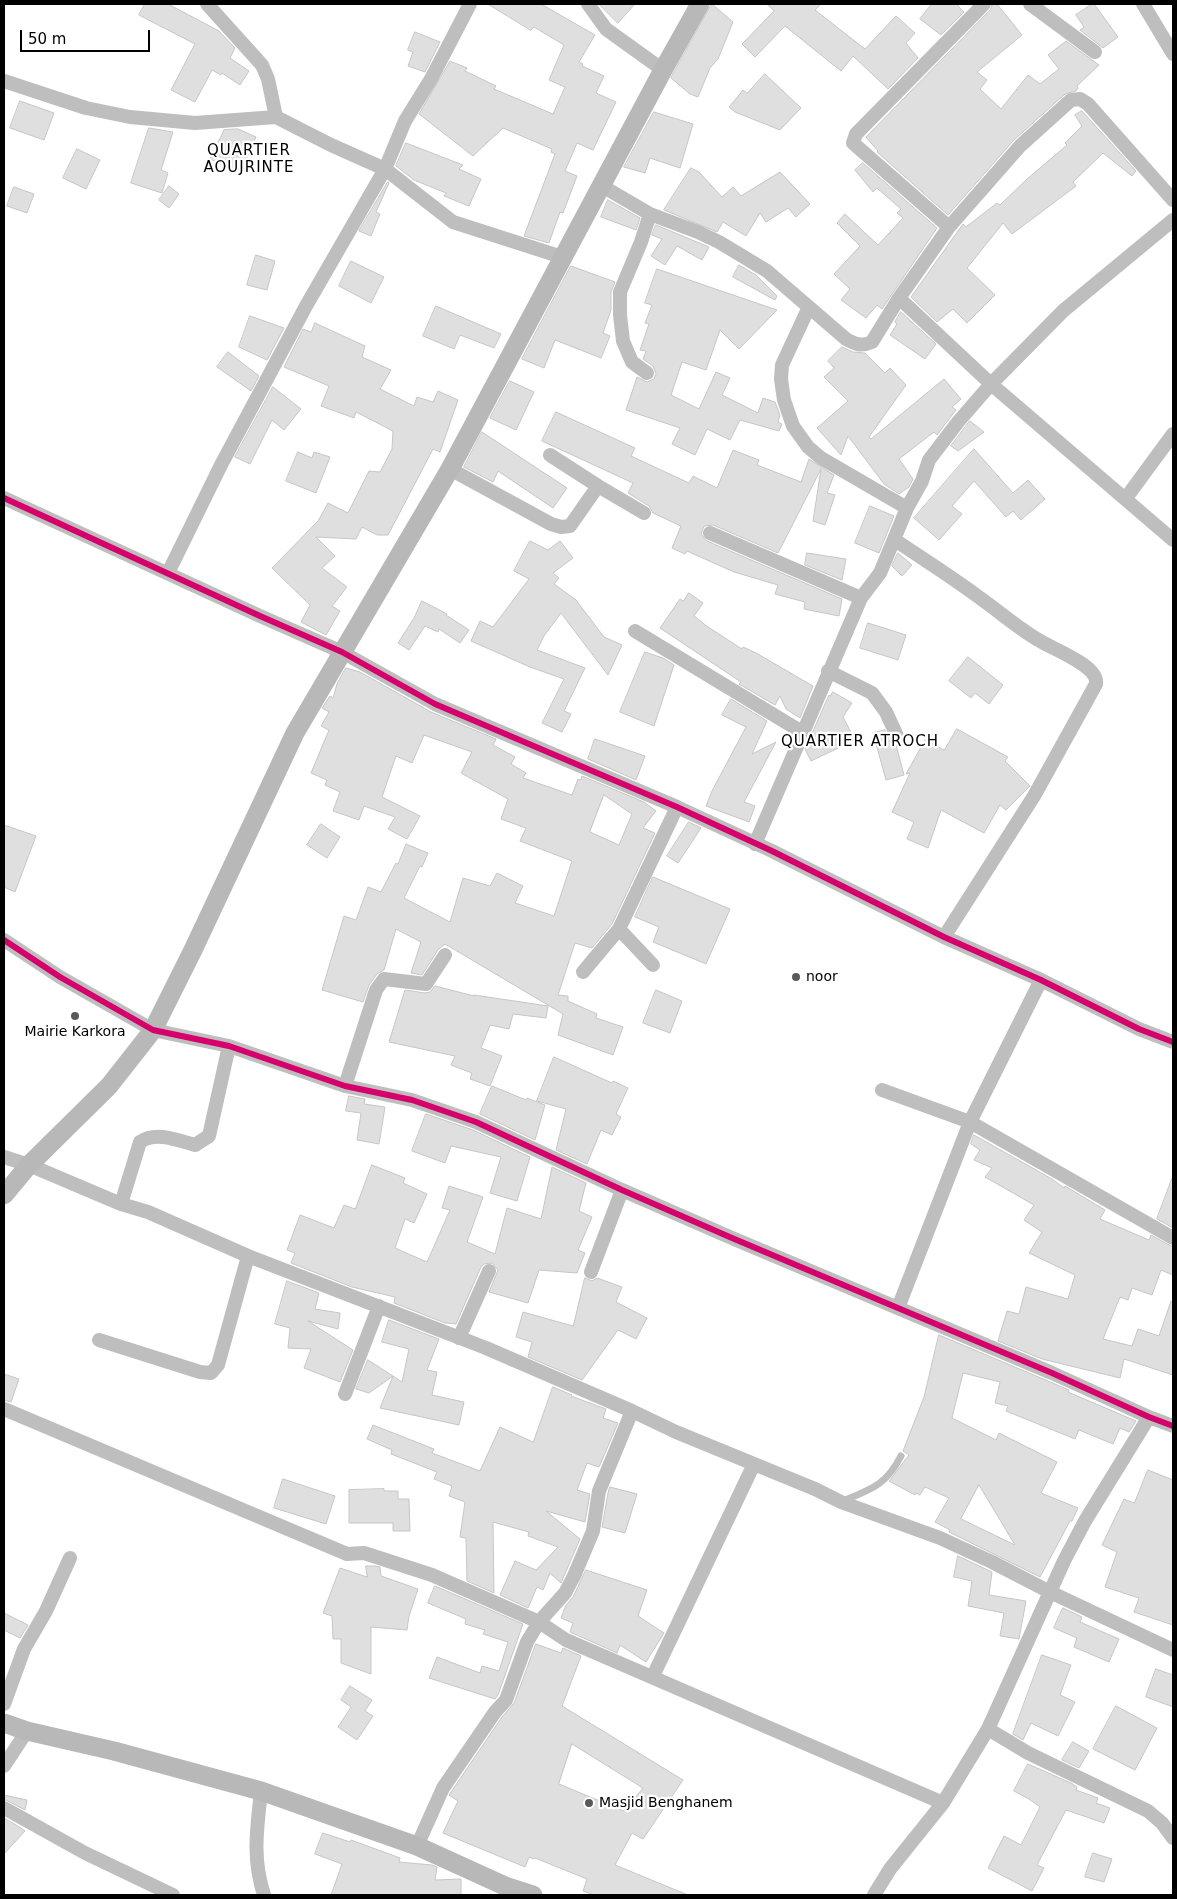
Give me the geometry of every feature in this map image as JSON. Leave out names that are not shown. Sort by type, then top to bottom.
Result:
[{"type":"main road","points":[[4,1194],[29,1165],[109,1086],[153,1030],[295,734],[450,469],[562,257],[700,4]]},
{"type":"main road","points":[[4,1723],[27,1731],[114,1751],[260,1791],[417,1846],[505,1886],[533,1895]]},
{"type":"street","points":[[207,4],[262,65],[268,79],[276,117]]},
{"type":"street","points":[[168,573],[221,465],[306,306],[385,169],[405,121],[431,79],[470,4]]},
{"type":"street","points":[[588,4],[606,29],[663,70]]},
{"type":"street","points":[[949,227],[853,143],[856,134],[984,4]]},
{"type":"street","points":[[1030,4],[1095,52]]},
{"type":"street","points":[[1143,4],[1173,54]]},
{"type":"street","points":[[4,81],[86,108],[130,117],[195,123],[276,117],[385,169],[453,222],[562,257]]},
{"type":"street","points":[[602,186],[650,214],[719,242],[767,271],[846,339],[856,344],[864,345],[872,342],[899,298],[949,227],[1020,146],[1071,100],[1080,99],[1088,104],[1173,200]]},
{"type":"street","points":[[648,373],[632,362],[623,341],[620,292],[641,242],[650,214]]},
{"type":"street","points":[[755,844],[861,598],[880,574],[907,508],[922,481],[929,460],[991,384],[1063,310],[1173,220]]},
{"type":"street","points":[[899,298],[991,384],[1173,540]]},
{"type":"street","points":[[809,307],[782,365],[784,400],[793,426],[808,448],[821,458],[907,508]]},
{"type":"street","points":[[1126,498],[1173,434]]},
{"type":"street","points":[[550,455],[644,513]]},
{"type":"street","points":[[450,469],[552,524],[562,527],[570,526],[598,486]]},
{"type":"street","points":[[4,498],[342,652],[435,704],[677,807],[944,937],[1041,980],[1139,1029],[1173,1042]]},
{"type":"street","points":[[710,533],[861,598]]},
{"type":"street","points":[[895,540],[1039,641],[1086,666],[1095,674],[1097,679],[1034,796],[944,937]]},
{"type":"street","points":[[634,631],[802,732]]},
{"type":"street","points":[[828,671],[872,694],[886,712],[897,736]]},
{"type":"street","points":[[583,972],[618,929],[677,807]]},
{"type":"street","points":[[618,929],[653,965]]},
{"type":"street","points":[[4,940],[60,977],[153,1030],[229,1046],[345,1086],[412,1100],[476,1122],[622,1190],[1173,1426]]},
{"type":"street","points":[[345,1086],[376,990],[384,979],[426,984],[444,956]]},
{"type":"street","points":[[898,1308],[970,1122],[1041,980]]},
{"type":"street","points":[[121,1204],[140,1142],[148,1136],[162,1137],[195,1145],[209,1136],[229,1046]]},
{"type":"street","points":[[882,1090],[970,1122],[1173,1238]]},
{"type":"street","points":[[4,1157],[29,1165],[121,1204],[148,1212],[248,1256],[494,1351],[676,1432],[815,1489],[841,1502],[940,1538],[1173,1650]]},
{"type":"street","points":[[591,1272],[622,1190]]},
{"type":"street","points":[[99,1340],[200,1372],[211,1373],[218,1365],[248,1256]]},
{"type":"street","points":[[459,1338],[489,1271]]},
{"type":"street","points":[[345,1394],[379,1306]]},
{"type":"street","points":[[4,1409],[347,1554],[364,1553],[432,1575],[539,1622],[566,1640],[943,1803]]},
{"type":"street","points":[[417,1846],[443,1788],[495,1712],[506,1700],[527,1642],[539,1622],[564,1593],[585,1552],[593,1531],[599,1491],[632,1411]]},
{"type":"street","points":[[874,1895],[890,1869],[943,1803],[988,1729],[1064,1561],[1085,1521],[1149,1417]]},
{"type":"street","points":[[653,1676],[754,1464]]},
{"type":"street","points":[[4,1704],[24,1649],[46,1611],[70,1558]]},
{"type":"street","points":[[988,1729],[1028,1753],[1148,1811],[1162,1823],[1173,1838]]},
{"type":"street","points":[[4,1766],[27,1731]]},
{"type":"street","points":[[260,1791],[255,1845],[259,1879],[264,1895]]},
{"type":"street","points":[[4,1808],[85,1853],[173,1895]]},
{"type":"lane","points":[[841,1502],[876,1488],[895,1468],[900,1456]]},
{"type":"building","points":[[145,4],[168,4],[219,31],[235,48],[230,58],[249,71],[240,85],[222,73],[221,75],[212,70],[195,102],[171,90],[195,44],[139,15]]},
{"type":"building","points":[[488,4],[541,4],[595,35],[579,62],[583,64],[582,66],[604,76],[596,93],[616,102],[593,150],[577,143],[565,171],[577,176],[563,213],[560,212],[549,243],[524,236],[555,154],[551,152],[552,149],[503,128],[473,156],[419,114],[450,61],[467,68],[465,71],[496,86],[494,89],[553,114],[565,87],[549,80],[564,45],[534,27],[531,30]]},
{"type":"building","points":[[599,4],[635,4],[618,23]]},
{"type":"building","points":[[712,4],[733,22],[718,59],[710,68],[698,97],[690,94],[671,78]]},
{"type":"building","points":[[767,4],[821,4],[815,10],[865,49],[896,16],[915,33],[906,43],[918,58],[888,89],[853,56],[841,71],[785,26],[755,57],[742,44],[774,11]]},
{"type":"building","points":[[932,4],[956,4],[964,12],[941,35],[920,19]]},
{"type":"building","points":[[993,4],[997,4],[1022,35],[977,72],[987,80],[980,89],[1001,109],[1028,75],[1040,84],[1059,69],[1048,55],[1066,41],[1099,65],[1077,86],[1076,91],[1065,94],[1014,140],[948,215],[877,152],[866,137],[990,10]]},
{"type":"building","points":[[1094,4],[1118,37],[1103,48],[1080,30],[1084,27],[1076,15]]},
{"type":"building","points":[[415,32],[440,42],[425,72],[408,66],[413,52],[408,50]]},
{"type":"building","points":[[765,74],[801,108],[780,130],[735,112],[729,107],[743,90],[747,93]]},
{"type":"building","points":[[20,101],[54,113],[44,140],[10,128]]},
{"type":"building","points":[[1082,111],[1136,171],[1132,176],[1103,153],[1073,182],[1076,186],[1012,234],[1003,223],[967,268],[995,295],[967,323],[953,309],[937,322],[911,297],[963,224],[966,227],[997,203],[1000,205],[1067,145],[1065,143],[1082,126],[1075,115]]},
{"type":"building","points":[[654,112],[693,124],[680,168],[650,158],[645,173],[624,167]]},
{"type":"building","points":[[149,128],[173,132],[161,170],[168,173],[162,193],[131,183]]},
{"type":"building","points":[[238,129],[256,137],[240,173],[210,159],[224,130]]},
{"type":"building","points":[[406,143],[463,165],[459,169],[481,179],[469,206],[444,196],[446,193],[414,180],[396,166]]},
{"type":"building","points":[[77,149],[100,160],[86,189],[63,178]]},
{"type":"building","points":[[863,163],[937,228],[882,309],[877,305],[866,318],[841,300],[850,289],[834,274],[860,246],[837,223],[845,214],[878,245],[903,218],[897,213],[901,209],[877,188],[873,192],[855,170]]},
{"type":"building","points":[[691,168],[699,172],[722,197],[733,187],[741,196],[780,172],[810,204],[796,217],[788,208],[766,222],[760,213],[746,236],[723,222],[717,232],[664,210]]},
{"type":"building","points":[[388,182],[376,212],[380,214],[371,236],[359,231]]},
{"type":"building","points":[[169,186],[179,194],[169,208],[159,200]]},
{"type":"building","points":[[14,187],[34,194],[27,213],[7,206]]},
{"type":"building","points":[[608,200],[640,218],[636,230],[601,217]]},
{"type":"building","points":[[656,225],[709,247],[702,260],[677,246],[665,265],[651,256],[662,239],[652,235]]},
{"type":"building","points":[[256,255],[275,261],[267,290],[247,285]]},
{"type":"building","points":[[351,261],[384,277],[371,303],[339,286]]},
{"type":"building","points":[[739,265],[756,275],[777,296],[775,300],[733,277]]},
{"type":"building","points":[[571,266],[615,282],[611,292],[611,310],[603,333],[610,336],[601,358],[555,340],[544,368],[522,359]]},
{"type":"building","points":[[657,269],[777,310],[739,349],[720,330],[706,370],[682,362],[671,395],[699,409],[716,372],[730,378],[722,395],[758,413],[763,398],[775,402],[780,415],[778,422],[782,424],[779,431],[740,420],[730,440],[707,429],[695,455],[672,444],[680,428],[626,410],[637,377],[647,382],[654,379],[656,374],[653,366],[643,359],[646,351],[640,350],[649,324],[645,323],[652,305],[645,303]]},
{"type":"building","points":[[436,306],[501,334],[494,348],[460,335],[454,349],[423,336]]},
{"type":"building","points":[[901,312],[936,344],[925,359],[890,335],[897,324],[895,322]]},
{"type":"building","points":[[250,316],[284,328],[267,360],[239,347]]},
{"type":"building","points":[[315,323],[365,346],[362,357],[391,370],[380,389],[414,406],[417,397],[433,402],[438,391],[458,400],[440,452],[433,449],[388,535],[377,535],[362,527],[356,539],[316,537],[335,556],[322,568],[347,587],[332,606],[340,611],[326,635],[301,622],[310,605],[272,568],[318,521],[328,503],[348,513],[369,471],[380,472],[392,449],[393,431],[356,412],[354,418],[321,406],[329,386],[284,367],[303,329],[311,332]]},
{"type":"building","points":[[842,347],[853,352],[865,353],[885,373],[890,368],[906,385],[869,437],[871,439],[944,379],[961,399],[952,407],[956,410],[937,435],[934,432],[899,459],[913,479],[909,487],[899,494],[884,484],[848,436],[841,455],[817,428],[848,401],[824,377],[834,368],[828,361]]},
{"type":"building","points":[[228,352],[259,376],[251,391],[217,367]]},
{"type":"building","points":[[510,381],[534,392],[516,430],[490,418]]},
{"type":"building","points":[[273,387],[301,409],[284,430],[272,420],[250,464],[235,457]]},
{"type":"building","points":[[556,412],[635,448],[631,456],[689,483],[693,476],[717,488],[733,450],[759,460],[757,465],[801,482],[809,459],[834,475],[827,493],[835,495],[825,525],[813,521],[821,469],[778,553],[713,525],[704,526],[701,534],[707,541],[842,599],[839,616],[804,609],[805,602],[775,594],[778,585],[734,572],[687,551],[685,554],[672,548],[681,526],[653,513],[649,506],[628,493],[633,483],[542,441]]},
{"type":"building","points":[[970,421],[984,432],[958,451],[951,446]]},
{"type":"building","points":[[482,432],[567,488],[553,508],[498,471],[493,482],[464,467]]},
{"type":"building","points":[[974,449],[1013,493],[1028,480],[1045,499],[1021,520],[1013,511],[1006,517],[974,481],[952,506],[962,514],[939,540],[914,518]]},
{"type":"building","points":[[298,452],[312,458],[314,452],[330,457],[316,493],[286,481]]},
{"type":"building","points":[[870,506],[894,516],[879,553],[855,543]]},
{"type":"building","points":[[530,541],[548,550],[560,541],[573,558],[553,573],[559,578],[554,584],[576,600],[604,637],[622,645],[608,675],[561,613],[544,636],[537,650],[585,668],[564,711],[571,714],[562,732],[542,723],[564,679],[530,667],[471,641],[480,621],[493,627],[529,579],[514,571]]},
{"type":"building","points":[[807,553],[846,559],[842,580],[805,565]]},
{"type":"building","points":[[898,553],[912,565],[902,576],[892,566]]},
{"type":"building","points":[[689,593],[703,603],[694,616],[708,627],[742,649],[743,647],[756,653],[813,686],[800,718],[786,709],[780,696],[775,705],[739,684],[741,682],[660,628],[680,599],[683,601]]},
{"type":"building","points":[[422,601],[447,614],[469,630],[460,643],[439,629],[438,632],[425,626],[409,650],[398,643]]},
{"type":"building","points":[[868,623],[906,635],[898,660],[860,648]]},
{"type":"building","points":[[645,652],[663,658],[674,665],[654,726],[620,712]]},
{"type":"building","points":[[968,657],[1003,685],[989,704],[975,693],[971,698],[949,681]]},
{"type":"building","points":[[346,668],[360,672],[431,712],[496,739],[493,745],[515,757],[511,764],[526,773],[523,778],[572,795],[578,779],[581,780],[582,776],[644,802],[656,811],[643,828],[655,833],[612,924],[592,948],[575,943],[558,995],[568,996],[568,1001],[597,1014],[596,1018],[623,1027],[613,1055],[558,1035],[563,1014],[445,944],[438,950],[422,975],[411,973],[421,942],[396,929],[384,970],[377,974],[369,985],[363,1002],[322,990],[344,916],[356,920],[368,887],[381,892],[396,863],[398,864],[406,844],[428,853],[404,898],[450,922],[463,878],[490,886],[497,873],[523,886],[515,903],[554,916],[572,861],[520,841],[526,828],[501,819],[508,799],[461,773],[472,752],[424,735],[412,763],[396,756],[382,797],[420,816],[407,839],[388,829],[395,817],[364,806],[359,820],[333,811],[340,792],[325,785],[327,780],[311,773],[329,730],[321,726],[329,712],[322,708],[330,696],[333,698],[337,684]],"holes":[[[604,795],[632,814],[619,845],[590,832]]]},
{"type":"building","points":[[833,692],[852,703],[843,717],[855,740],[811,761],[805,749],[829,695]]},
{"type":"building","points":[[731,699],[767,721],[752,754],[776,742],[744,802],[755,806],[749,822],[706,806],[746,727],[722,715]]},
{"type":"building","points":[[957,729],[1008,757],[1005,761],[1030,786],[1006,810],[1000,805],[984,833],[941,810],[928,848],[907,839],[914,822],[892,812],[910,773],[906,774],[925,740],[944,750]]},
{"type":"building","points":[[885,730],[889,740],[896,745],[904,775],[886,780],[873,733]]},
{"type":"building","points":[[595,739],[645,756],[636,780],[588,759]]},
{"type":"building","points":[[689,822],[701,828],[678,863],[667,856]]},
{"type":"building","points":[[321,824],[340,837],[327,858],[307,845]]},
{"type":"building","points":[[4,825],[36,836],[15,892],[4,887]]},
{"type":"building","points":[[653,877],[730,909],[706,964],[653,942],[659,927],[635,917]]},
{"type":"building","points":[[435,986],[474,996],[548,1006],[546,1018],[513,1014],[509,1029],[490,1025],[481,1048],[502,1056],[490,1086],[470,1079],[472,1073],[451,1065],[455,1056],[389,1042],[405,990],[425,993],[430,992]]},
{"type":"building","points":[[656,990],[682,1001],[670,1033],[643,1023]]},
{"type":"building","points":[[554,1057],[612,1083],[613,1081],[628,1088],[616,1114],[621,1117],[612,1135],[601,1130],[587,1164],[556,1150],[566,1109],[537,1101]]},
{"type":"building","points":[[492,1086],[526,1100],[527,1098],[545,1105],[535,1140],[480,1114]]},
{"type":"building","points":[[349,1096],[365,1099],[364,1104],[385,1107],[379,1144],[357,1140],[361,1113],[346,1111]]},
{"type":"building","points":[[426,1114],[473,1130],[530,1157],[517,1201],[490,1193],[501,1157],[451,1146],[445,1163],[412,1151]]},
{"type":"building","points":[[974,1135],[1105,1210],[1100,1219],[1149,1240],[1151,1235],[1173,1247],[1173,1275],[1161,1270],[1152,1295],[1132,1288],[1128,1300],[1120,1297],[1103,1339],[1132,1346],[1138,1329],[1159,1336],[1171,1301],[1173,1302],[1173,1375],[1124,1359],[1120,1378],[1042,1359],[998,1341],[1007,1311],[1019,1314],[1026,1287],[1068,1299],[1075,1275],[1029,1253],[1042,1232],[1024,1220],[1034,1205],[985,1177],[992,1168],[974,1160],[980,1150],[971,1144]]},
{"type":"building","points":[[372,1165],[405,1178],[403,1183],[427,1194],[414,1223],[405,1219],[395,1248],[427,1262],[450,1210],[442,1208],[449,1186],[483,1197],[467,1242],[495,1254],[507,1208],[541,1219],[552,1167],[586,1183],[579,1211],[592,1217],[578,1250],[585,1253],[577,1273],[539,1270],[528,1303],[489,1292],[498,1270],[492,1263],[484,1264],[456,1324],[445,1323],[394,1303],[395,1297],[352,1287],[291,1263],[295,1253],[287,1250],[300,1215],[334,1228],[344,1205],[355,1209]]},
{"type":"building","points":[[1173,1179],[1173,1228],[1157,1219]]},
{"type":"building","points":[[585,1278],[592,1281],[597,1278],[622,1287],[616,1302],[647,1318],[636,1339],[618,1330],[582,1380],[528,1357],[532,1342],[516,1337],[523,1312],[573,1326]]},
{"type":"building","points":[[287,1281],[319,1293],[315,1309],[340,1313],[338,1329],[308,1321],[353,1350],[340,1382],[304,1368],[311,1349],[288,1348],[290,1328],[275,1324]]},
{"type":"building","points":[[389,1320],[439,1339],[427,1370],[437,1372],[432,1395],[464,1402],[459,1425],[380,1408],[393,1376],[402,1382],[409,1349],[382,1342]]},
{"type":"building","points":[[939,1335],[1069,1390],[1068,1392],[1136,1421],[1129,1432],[1120,1428],[1113,1444],[1079,1430],[1075,1439],[1006,1411],[1008,1406],[995,1403],[1000,1382],[963,1373],[952,1418],[996,1440],[999,1433],[1057,1462],[1041,1493],[1078,1508],[1040,1577],[949,1532],[950,1530],[935,1522],[949,1498],[925,1487],[920,1495],[916,1493],[915,1495],[889,1481],[909,1455],[903,1451],[924,1397]],"holes":[[[979,1485],[1015,1545],[961,1519]]]},
{"type":"building","points":[[368,1360],[393,1376],[369,1393],[356,1389]]},
{"type":"building","points":[[4,1374],[19,1379],[11,1402],[4,1400]]},
{"type":"building","points":[[553,1387],[606,1409],[603,1418],[618,1423],[599,1467],[587,1463],[577,1490],[590,1494],[585,1522],[546,1511],[580,1539],[561,1583],[550,1573],[543,1590],[537,1587],[528,1608],[500,1595],[515,1561],[536,1570],[558,1547],[528,1536],[529,1532],[493,1522],[494,1593],[467,1581],[466,1538],[460,1537],[465,1502],[449,1496],[452,1486],[434,1479],[437,1472],[391,1454],[392,1450],[367,1439],[373,1425],[434,1449],[432,1453],[480,1471],[500,1427],[533,1442]]},
{"type":"building","points":[[1148,1470],[1173,1480],[1173,1625],[1134,1612],[1139,1598],[1105,1587],[1117,1552],[1102,1545],[1124,1499],[1134,1503]]},
{"type":"building","points":[[283,1479],[335,1496],[326,1524],[274,1508]]},
{"type":"building","points":[[610,1487],[637,1494],[625,1533],[602,1527]]},
{"type":"building","points":[[384,1489],[384,1491],[398,1491],[398,1499],[409,1499],[410,1531],[393,1531],[393,1523],[349,1523],[349,1490]]},
{"type":"building","points":[[958,1556],[992,1572],[989,1595],[1026,1601],[1019,1639],[1000,1636],[1004,1613],[968,1606],[972,1581],[954,1577]]},
{"type":"building","points":[[366,1566],[380,1567],[381,1576],[418,1589],[409,1616],[407,1630],[371,1627],[371,1674],[341,1663],[341,1639],[333,1639],[332,1616],[323,1613],[340,1568],[367,1577]]},
{"type":"building","points":[[586,1570],[647,1590],[638,1616],[664,1633],[646,1662],[620,1645],[617,1653],[570,1632],[573,1623],[561,1618],[566,1605],[573,1597]]},
{"type":"building","points":[[435,1586],[523,1624],[495,1699],[429,1678],[437,1657],[480,1673],[482,1666],[499,1671],[508,1642],[483,1634],[485,1630],[465,1624],[466,1619],[428,1603]]},
{"type":"building","points":[[1063,1608],[1082,1617],[1080,1622],[1119,1639],[1109,1662],[1074,1647],[1077,1638],[1054,1628]]},
{"type":"building","points":[[4,1613],[28,1625],[20,1638],[4,1630]]},
{"type":"building","points":[[536,1644],[561,1653],[563,1648],[581,1656],[562,1706],[683,1780],[643,1839],[632,1833],[615,1865],[688,1895],[594,1895],[583,1891],[587,1879],[535,1858],[529,1857],[525,1867],[443,1833],[458,1801],[449,1795],[502,1717],[514,1703]],"holes":[[[572,1744],[643,1788],[624,1811],[559,1784]]]},
{"type":"building","points":[[1042,1655],[1071,1665],[1060,1695],[1075,1702],[1058,1736],[1031,1723],[1023,1740],[1013,1734]]},
{"type":"building","points":[[1156,1669],[1173,1675],[1173,1707],[1146,1697]]},
{"type":"building","points":[[350,1686],[372,1700],[365,1711],[373,1716],[357,1740],[338,1727],[351,1707],[341,1700]]},
{"type":"building","points":[[1116,1706],[1157,1728],[1135,1770],[1093,1749]]},
{"type":"building","points":[[1073,1742],[1089,1751],[1079,1768],[1062,1760]]},
{"type":"building","points":[[1028,1764],[1071,1783],[1077,1787],[1076,1790],[1098,1798],[1096,1803],[1110,1808],[1104,1823],[1066,1810],[1037,1865],[1044,1868],[1032,1891],[988,1868],[1004,1836],[1021,1845],[1040,1807],[1014,1791]]},
{"type":"building","points":[[4,1795],[27,1800],[25,1810],[4,1799]]},
{"type":"building","points":[[4,1818],[25,1831],[4,1854]]},
{"type":"building","points":[[323,1833],[350,1842],[351,1840],[400,1858],[399,1862],[437,1867],[435,1880],[461,1879],[461,1895],[331,1895],[342,1864],[315,1854]]},
{"type":"building","points":[[1093,1853],[1112,1859],[1104,1882],[1085,1877]]},
{"type":"cycle path","points":[[4,498],[342,652],[435,704],[677,807],[772,851],[944,937],[1041,980],[1139,1029],[1173,1042]]},
{"type":"cycle path","points":[[4,940],[60,977],[153,1030],[229,1046],[345,1086],[412,1100],[476,1122],[622,1190],[732,1238],[1173,1426]]},
{"type":"place","name":"noor","points":[[796,977]]},
{"type":"place","name":"Mairie Karkora","points":[[75,1016]]},
{"type":"place","name":"Masjid Benghanem","points":[[589,1803]]},
{"type":"district","name":"QUARTIER AOUJRINTE","points":[[249,160]]},
{"type":"district","name":"QUARTIER ATROCH","points":[[860,742]]}]
